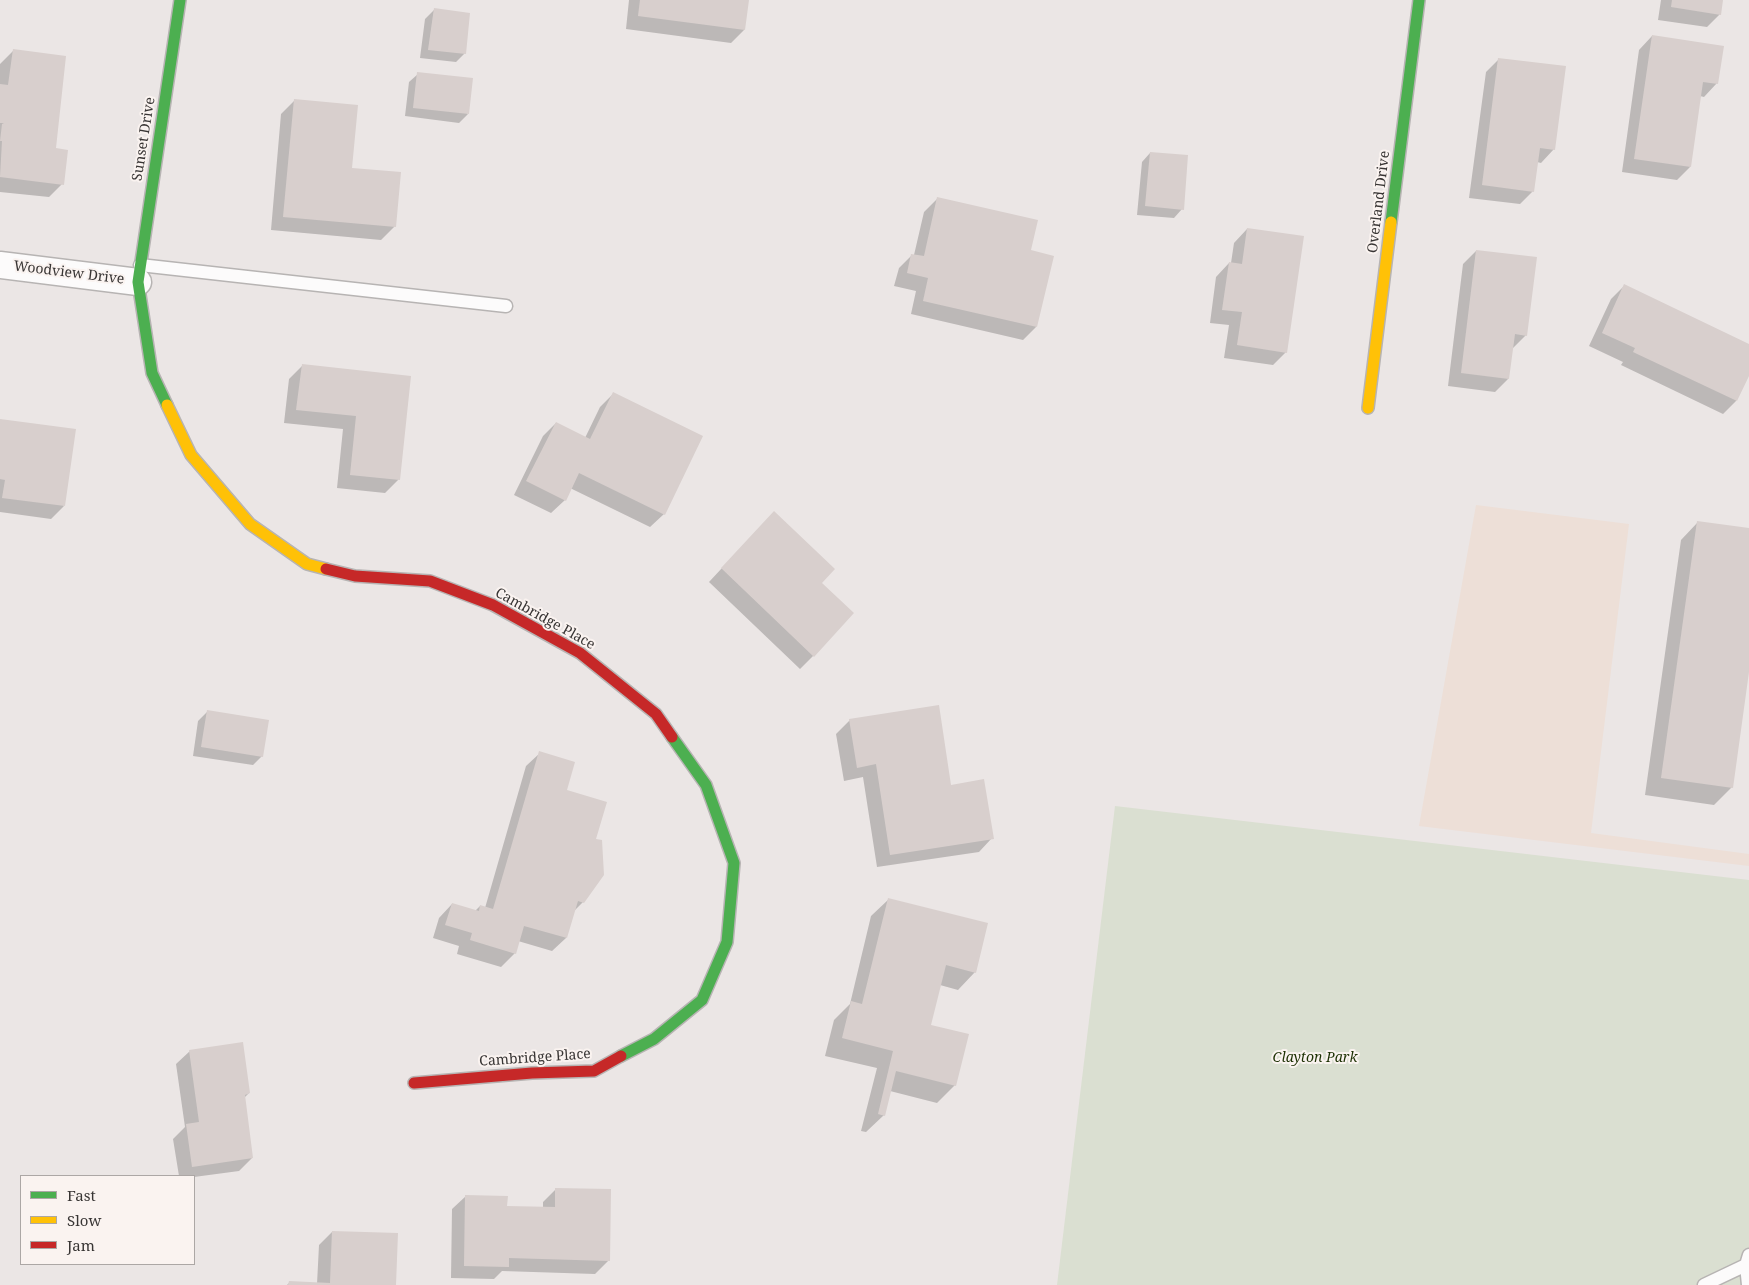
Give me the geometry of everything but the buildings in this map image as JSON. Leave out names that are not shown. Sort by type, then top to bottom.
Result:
[{"type":"street","name":"Sunset Drive","points":[[139,274],[180,0]]},
{"type":"street","name":"Overland Drive","points":[[1368,408],[1419,0]]},
{"type":"street","name":"Woodview Drive","points":[[0,265],[139,274]]},
{"type":"street","name":"Cambridge Place","points":[[139,274],[152,373],[191,455],[250,524],[307,564],[355,576],[430,581],[493,605],[580,653],[656,714],[706,785],[734,863],[727,942],[702,1000],[654,1039],[594,1071],[532,1073],[414,1083]]},
{"type":"lane","points":[[139,274],[506,306]]},
{"type":"lane","points":[[1704,1285],[1748,1260],[1748,1285]]},
{"type":"shaded area","points":[[1476,505],[1629,524],[1591,833],[1749,854],[1749,866],[1419,826]]},
{"type":"green space","name":"Clayton Park","points":[[1115,806],[1749,880],[1749,1285],[1057,1285]]},
{"type":"traffic: fast","points":[[167,405],[152,373],[138,282],[180,0]]},
{"type":"traffic: fast","points":[[1391,222],[1419,0]]},
{"type":"traffic: fast","points":[[621,1056],[654,1039],[702,1000],[727,942],[734,863],[706,785],[672,737]]},
{"type":"traffic: slow","points":[[1368,408],[1391,222]]},
{"type":"traffic: slow","points":[[167,405],[191,455],[250,524],[307,564],[326,569]]},
{"type":"traffic: jam","points":[[326,569],[355,576],[430,581],[493,605],[580,653],[656,714],[672,737]]},
{"type":"traffic: jam","points":[[414,1083],[532,1073],[594,1071],[621,1056]]}]
